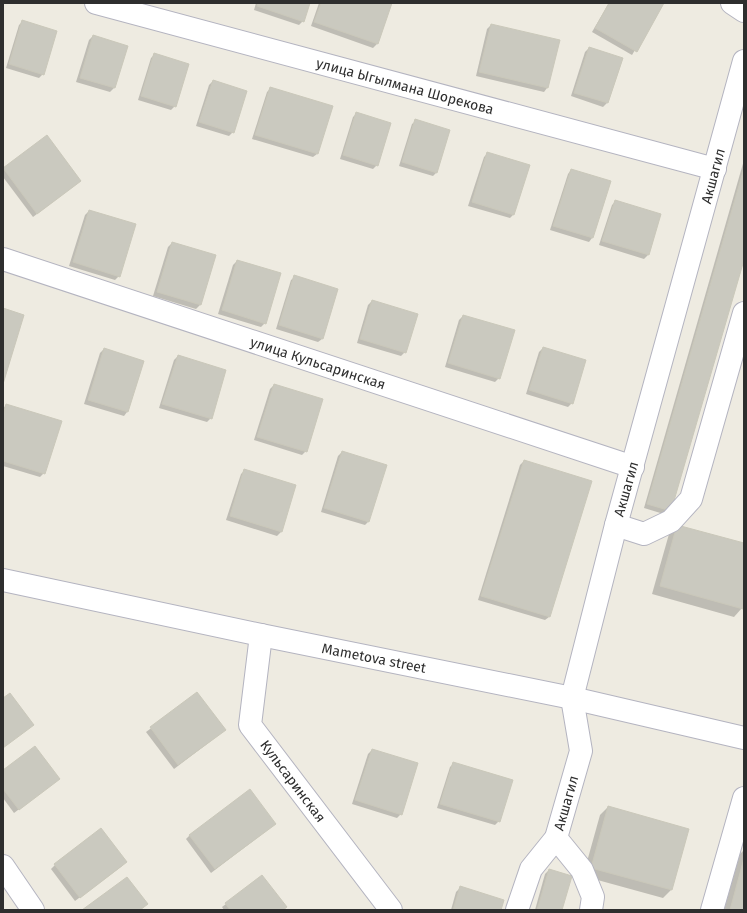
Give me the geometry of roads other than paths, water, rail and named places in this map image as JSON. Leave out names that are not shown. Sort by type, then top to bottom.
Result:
[{"type":"street","name":"улица Ыгылмана Шорекова","points":[[96,3],[715,169]]},
{"type":"street","points":[[732,3],[744,11]]},
{"type":"street","name":"Акшагил","points":[[517,910],[531,869],[556,838],[581,751],[572,698],[616,525],[744,61]]},
{"type":"street","name":"улица Кульсаринская","points":[[3,259],[633,467]]},
{"type":"street","points":[[616,525],[644,534],[671,521],[691,499],[740,343],[744,313]]},
{"type":"street","name":"Mametova street","points":[[3,580],[261,635],[572,698],[744,738]]},
{"type":"street","name":"Кульсаринская","points":[[261,635],[250,724],[390,910]]},
{"type":"street","points":[[712,910],[744,798]]},
{"type":"street","points":[[556,838],[582,870],[593,897],[591,910]]},
{"type":"street","points":[[3,866],[33,910]]}]
